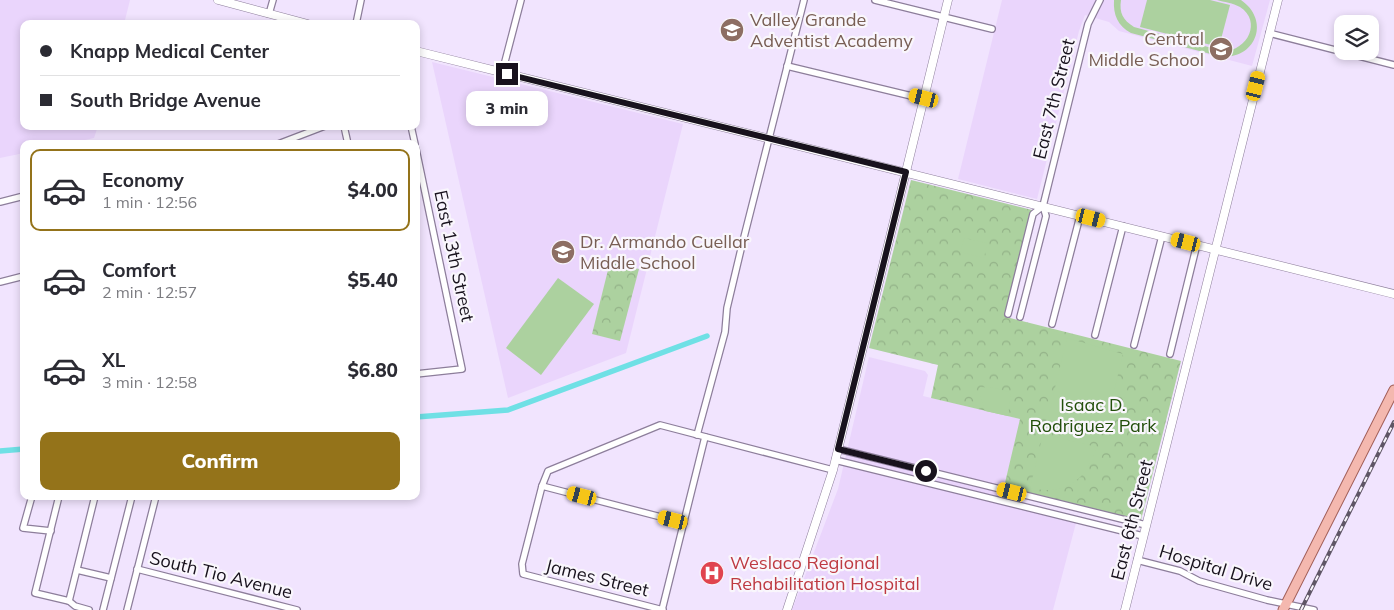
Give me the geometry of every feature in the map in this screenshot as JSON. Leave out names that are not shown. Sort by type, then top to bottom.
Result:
[{"type":"main road","points":[[1285,607],[1394,390]]},
{"type":"street","points":[[218,0],[292,20]]},
{"type":"street","points":[[269,14],[273,0]]},
{"type":"street","points":[[357,20],[361,0]]},
{"type":"street","points":[[502,73],[521,0]]},
{"type":"street","points":[[698,435],[725,332],[730,299],[804,0]]},
{"type":"street","points":[[874,0],[992,29]]},
{"type":"street","points":[[787,610],[833,470],[948,0]]},
{"type":"street","name":"East 7th Street","points":[[1020,317],[1046,216],[1043,206],[1088,24],[1100,0]]},
{"type":"street","name":"East 6th Street","points":[[1125,610],[1278,0]]},
{"type":"street","points":[[1270,33],[1394,65]]},
{"type":"street","points":[[420,51],[1394,294]]},
{"type":"street","points":[[787,66],[924,98]]},
{"type":"street","points":[[288,140],[315,130]]},
{"type":"street","name":"East 13th Street","points":[[420,169],[462,369],[420,374]]},
{"type":"street","points":[[0,202],[20,197]]},
{"type":"street","name":"East 7th Street","points":[[1008,314],[1033,214],[1043,206]]},
{"type":"street","points":[[1052,324],[1080,216]]},
{"type":"street","points":[[1095,335],[1122,226]]},
{"type":"street","points":[[1134,345],[1162,236]]},
{"type":"street","points":[[1170,354],[1197,244]]},
{"type":"street","points":[[0,282],[20,277]]},
{"type":"street","points":[[684,523],[542,486],[548,472],[660,425],[833,470]]},
{"type":"street","points":[[662,610],[704,437]]},
{"type":"street","name":"Hospital Drive","points":[[838,449],[1146,526]]},
{"type":"street","name":"Hospital Drive","points":[[835,460],[1143,536]]},
{"type":"street","name":"James Street","points":[[542,486],[522,564],[523,574],[662,610]]},
{"type":"street","points":[[31,500],[23,528],[51,531]]},
{"type":"street","points":[[59,500],[35,593],[69,601],[75,606],[89,610]]},
{"type":"street","points":[[69,601],[94,500]]},
{"type":"street","points":[[103,610],[131,500]]},
{"type":"street","points":[[127,610],[155,500]]},
{"type":"street","name":"Hospital Drive","points":[[1137,560],[1180,571],[1199,581],[1285,607],[1314,610]]},
{"type":"street","name":"South Tio Avenue","points":[[137,569],[297,610]]},
{"type":"street","points":[[77,570],[111,578]]},
{"type":"shaded area","points":[[0,0],[130,0],[125,20],[20,20],[20,130],[97,130],[94,138],[85,140],[20,140],[20,154],[0,158]]},
{"type":"shaded area","points":[[1002,0],[1270,0],[1252,66],[1119,31],[1109,22],[1085,15],[1079,31],[1037,199],[958,179]]},
{"type":"shaded area","name":"Dr. Armando Cuellar Middle School","points":[[432,62],[683,124],[626,353],[508,398]]},
{"type":"shaded area","points":[[869,357],[925,371],[928,375],[923,396],[1021,419],[1000,503],[1076,523],[1053,610],[792,610],[838,489]]},
{"type":"green space","points":[[1114,0],[1121,0],[1123,16],[1134,27],[1223,51],[1232,50],[1245,41],[1251,27],[1247,13],[1240,7],[1217,0],[1241,0],[1250,8],[1255,17],[1256,36],[1251,45],[1244,51],[1234,56],[1222,57],[1131,33],[1117,20]]},
{"type":"green space","points":[[1147,0],[1210,0],[1230,5],[1219,47],[1140,27]]},
{"type":"green space","name":"Isaac D. Rodriguez Park","points":[[911,180],[1032,210],[1006,317],[1181,361],[1141,520],[1004,487],[1020,419],[931,398],[938,365],[869,348]]},
{"type":"green space","points":[[964,238],[987,243],[984,258],[960,252]]},
{"type":"green space","points":[[610,262],[639,269],[620,341],[592,334]]},
{"type":"green space","points":[[558,278],[594,304],[541,375],[506,348]]},
{"type":"green space","points":[[1067,338],[1123,354],[1104,433],[1050,421],[1048,417]]},
{"type":"green space","points":[[980,387],[995,388],[1011,394],[1008,416],[985,411],[980,396]]},
{"type":"green space","points":[[1047,435],[1097,447],[1087,469],[1080,477],[1064,488],[1043,490],[1030,488],[1042,438]]},
{"type":"waterway","points":[[420,417],[508,410],[707,336]]},
{"type":"waterway","points":[[0,451],[20,449]]},
{"type":"railway","points":[[1301,610],[1394,422]]},
{"type":"place","name":"Valley Grande Adventist Academy","points":[[732,30]]},
{"type":"place","name":"Central Middle School","points":[[1221,49]]},
{"type":"place","name":"Dr. Armando Cuellar Middle School","points":[[563,252]]},
{"type":"place","name":"Weslaco Regional Rehabilitation Hospital","points":[[712,573]]},
{"type":"route","points":[[507,74],[906,172],[838,449],[926,471]]}]
